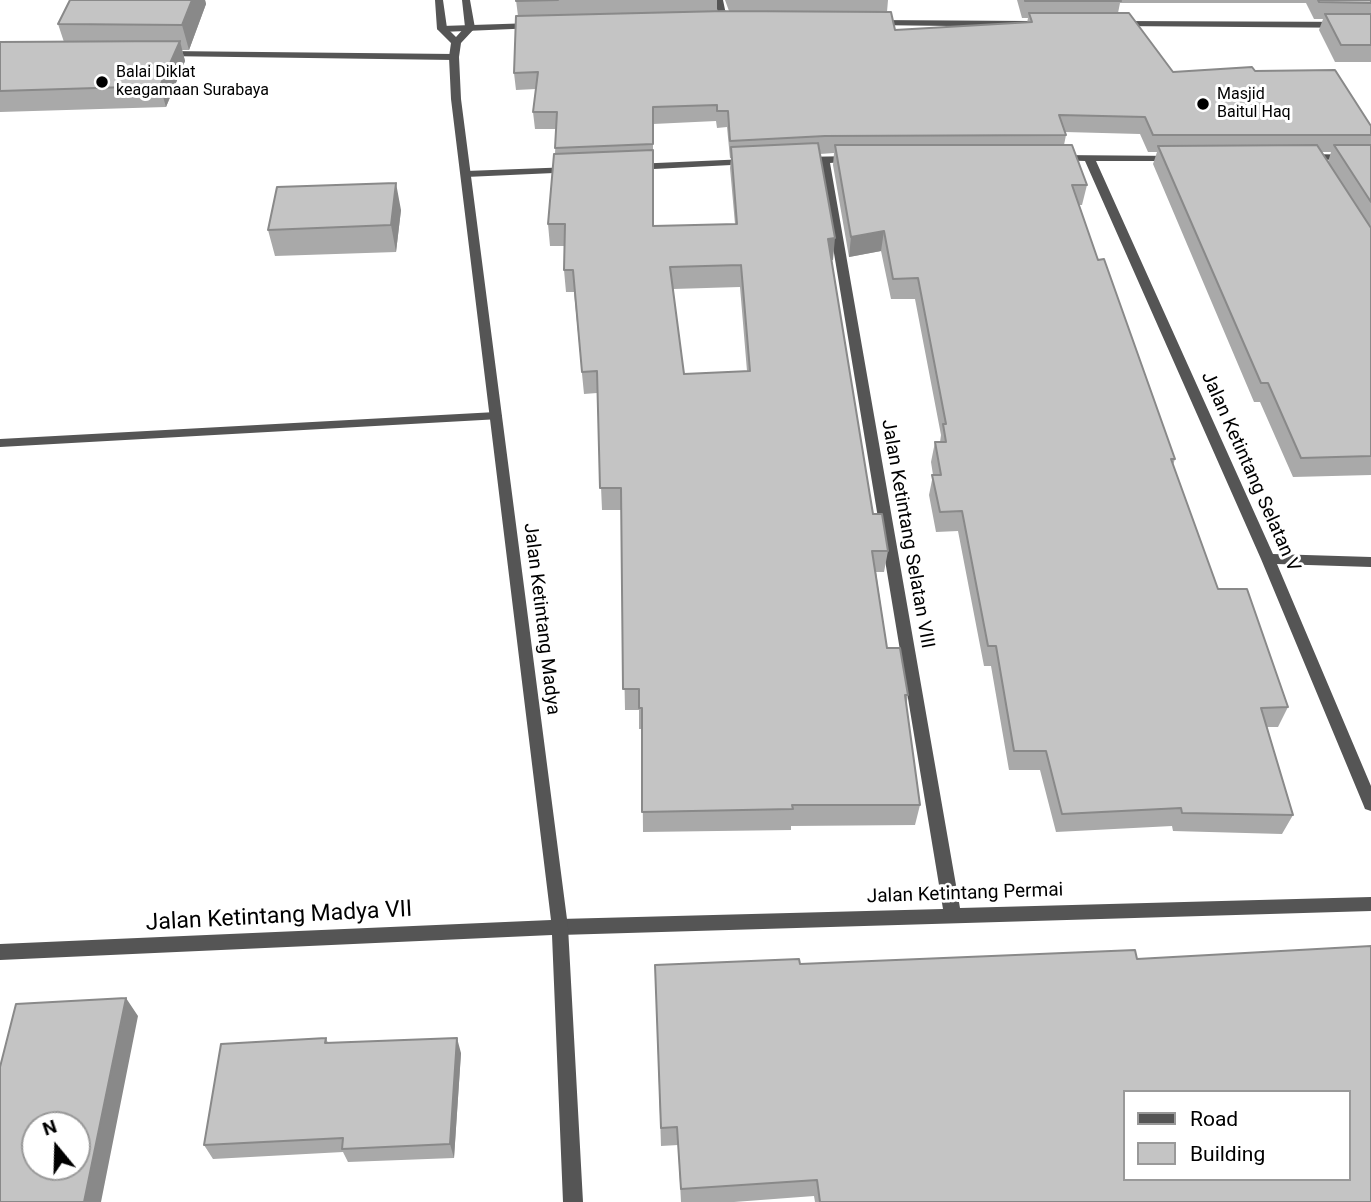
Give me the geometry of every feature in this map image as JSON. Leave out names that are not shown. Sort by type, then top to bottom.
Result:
[{"type":"street","points":[[439,0],[442,29],[456,42],[470,28]]},
{"type":"street","points":[[467,0],[470,28]]},
{"type":"street","points":[[719,0],[724,22]]},
{"type":"street","points":[[710,22],[738,22]]},
{"type":"street","points":[[862,23],[1041,24]]},
{"type":"street","points":[[1110,24],[1371,25]]},
{"type":"street","points":[[442,29],[543,26]]},
{"type":"street","name":"Jalan Ketintang Madya","points":[[456,42],[456,99],[560,927],[573,1202]]},
{"type":"street","points":[[157,54],[454,57]]},
{"type":"street","points":[[1314,157],[1321,168]]},
{"type":"street","points":[[1047,158],[1182,158]]},
{"type":"street","name":"Jalan Ketintang Selatan V","points":[[1089,158],[1268,559],[1371,804]]},
{"type":"street","points":[[1287,158],[1371,158]]},
{"type":"street","name":"Jalan Ketintang Selatan VIII","points":[[824,159],[953,916]]},
{"type":"street","points":[[797,160],[866,159]]},
{"type":"street","points":[[621,167],[756,162]]},
{"type":"street","points":[[466,174],[581,169]]},
{"type":"street","points":[[0,443],[496,416]]},
{"type":"street","points":[[1268,559],[1371,562]]},
{"type":"street","name":"Jalan Ketintang Permai","points":[[560,927],[1371,904]]},
{"type":"street","name":"Jalan Ketintang Madya VII","points":[[0,952],[560,927]]},
{"type":"building","points":[[70,0],[192,0],[182,25],[58,24]]},
{"type":"building","points":[[1120,0],[1121,1],[1025,1]]},
{"type":"building","points":[[1318,0],[1371,0],[1371,3],[1319,2]]},
{"type":"building","points":[[725,11],[891,12],[895,30],[1032,22],[1029,13],[1129,13],[1173,72],[1252,67],[1255,71],[1335,70],[1371,126],[1371,135],[1153,135],[1145,117],[1059,115],[1066,135],[825,136],[730,141],[728,111],[717,111],[717,105],[653,107],[653,144],[555,148],[557,112],[533,112],[538,72],[514,73],[516,16]]},
{"type":"building","points":[[1325,14],[1371,14],[1371,45],[1341,45]]},
{"type":"building","points":[[180,41],[160,86],[0,91],[0,42]]},
{"type":"building","points":[[818,143],[835,238],[828,239],[873,514],[882,514],[888,551],[872,551],[887,648],[900,648],[920,805],[792,805],[793,809],[642,812],[642,708],[639,708],[639,689],[623,689],[621,488],[600,488],[597,371],[582,372],[573,270],[564,270],[565,224],[548,224],[554,154],[653,150],[653,226],[737,224],[731,147]],"holes":[[[741,265],[750,371],[684,374],[670,267]]]},
{"type":"building","points":[[835,145],[1072,145],[1087,185],[1072,185],[1098,260],[1104,259],[1218,589],[1247,589],[1288,707],[1261,708],[1293,815],[1182,813],[1181,808],[1062,814],[1046,751],[1014,751],[996,646],[988,646],[962,511],[940,512],[932,475],[941,475],[935,442],[946,442],[943,424],[946,424],[918,278],[893,279],[884,231],[851,237]]},
{"type":"building","points":[[1317,145],[1371,228],[1371,456],[1301,458],[1268,383],[1261,383],[1158,146]]},
{"type":"building","points":[[1334,145],[1371,145],[1371,202]]},
{"type":"building","points":[[396,183],[391,225],[268,230],[277,187]]},
{"type":"building","points":[[1371,946],[1371,1202],[820,1202],[817,1180],[681,1189],[677,1127],[661,1128],[655,965],[799,959],[800,964],[1135,950],[1137,959]]},
{"type":"building","points":[[126,998],[91,1168],[91,1111],[21,1111],[21,1181],[88,1181],[84,1202],[0,1202],[0,1067],[16,1004]]},
{"type":"building","points":[[326,1038],[325,1043],[457,1038],[450,1144],[342,1149],[343,1138],[204,1145],[221,1044]]},
{"type":"place","name":"Balai Diklat keagamaan Surabaya","points":[[102,82]]},
{"type":"place","name":"Masjid Baitul Haq","points":[[1203,104]]}]
